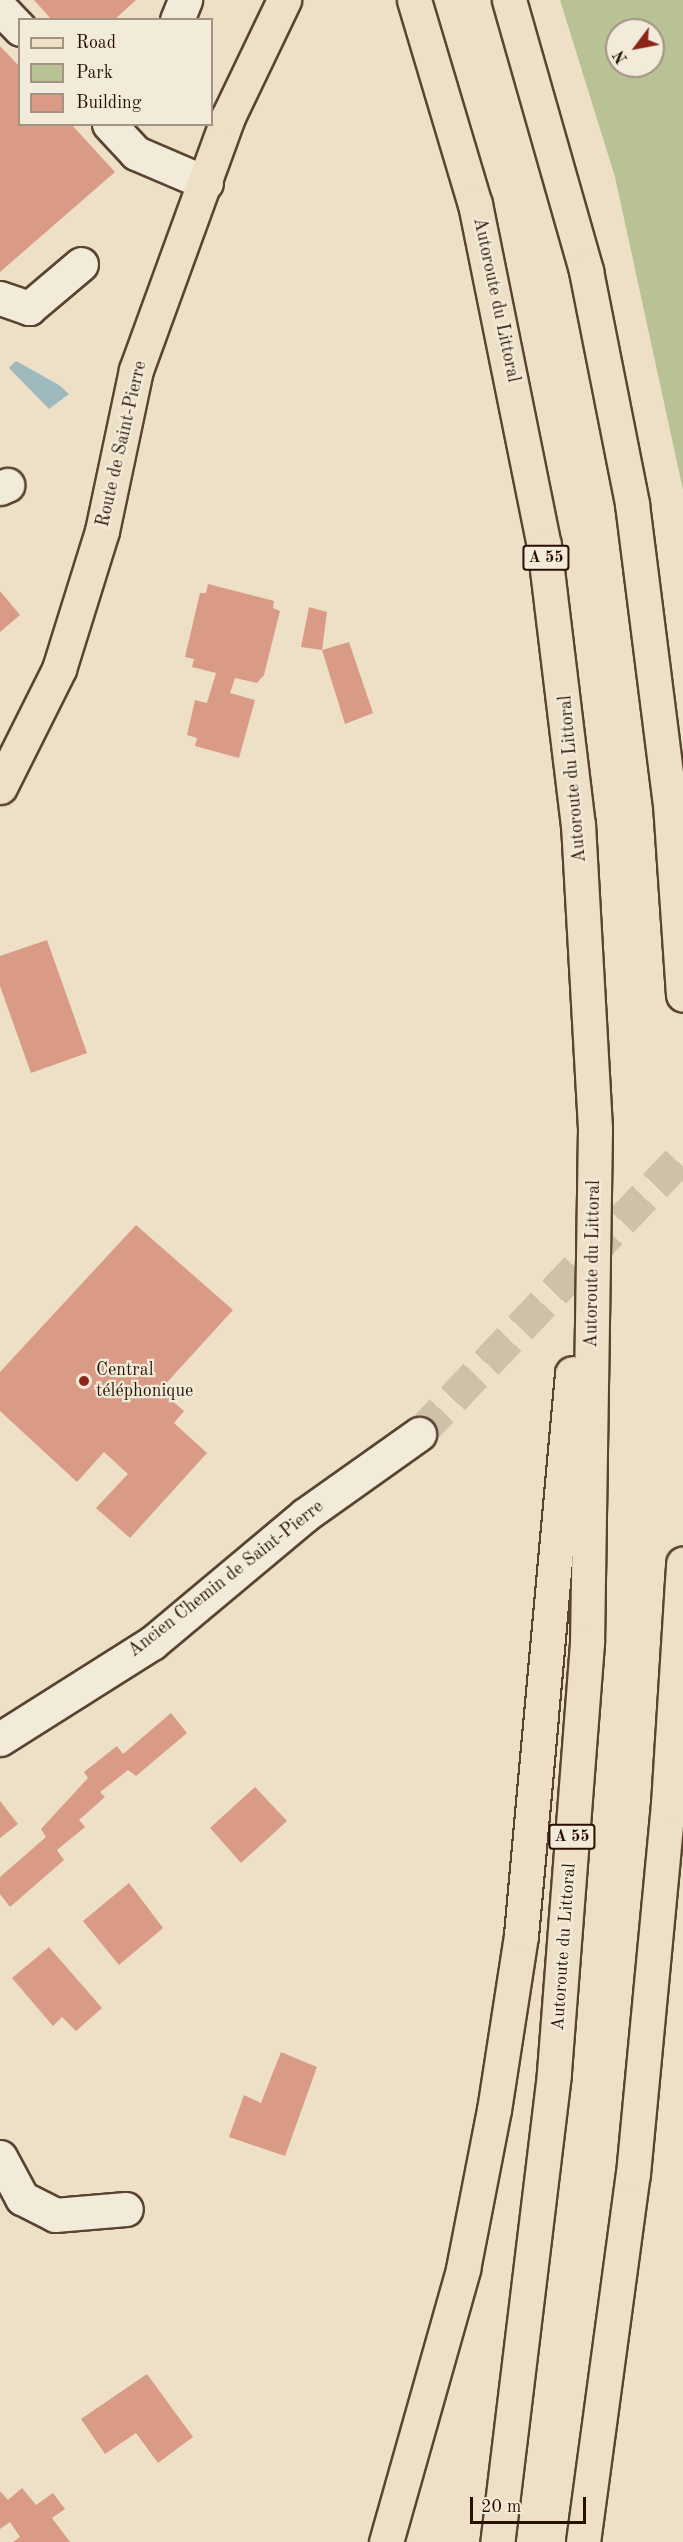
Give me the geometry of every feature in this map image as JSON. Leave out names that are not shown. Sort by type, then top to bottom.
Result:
[{"type":"main road","name":"Route de Saint-Pierre","points":[[0,787],[60,669],[102,531],[136,370],[206,183],[228,117],[284,0]]},
{"type":"main road","name":"Autoroute du Littoral","points":[[414,0],[475,204],[544,544],[579,824],[595,1129],[587,1643],[554,2074],[497,2542]]},
{"type":"main road","points":[[508,0],[586,271],[632,504],[655,662],[683,956]]},
{"type":"main road","points":[[678,893],[683,995]]},
{"type":"main road","points":[[386,2542],[463,2269],[521,1935],[595,1129]]},
{"type":"main road","points":[[583,2542],[633,2174],[668,1804],[683,1563]]},
{"type":"street","points":[[178,18],[185,0]]},
{"type":"street","points":[[0,8],[18,27]]},
{"type":"street","points":[[111,126],[136,153],[206,183]]},
{"type":"street","points":[[0,298],[29,308],[81,264]]},
{"type":"street","name":"Ancien Chemin de Saint-Pierre","points":[[0,1739],[152,1643],[305,1515],[419,1434]]},
{"type":"street","points":[[0,2157],[22,2198],[55,2214],[126,2209]]},
{"type":"green space","points":[[560,0],[683,0],[683,490],[615,177]]},
{"type":"water","points":[[16,361],[59,385],[69,394],[49,409],[9,368]]},
{"type":"building","points":[[34,0],[136,0],[116,18],[50,18]]},
{"type":"building","points":[[0,46],[18,65],[18,126],[73,126],[115,172],[0,272]]},
{"type":"building","points":[[208,584],[274,601],[273,608],[280,611],[264,675],[257,683],[235,678],[230,693],[255,700],[239,758],[195,746],[197,738],[187,735],[195,700],[207,703],[216,673],[192,667],[194,659],[185,657],[200,593],[206,593]]},
{"type":"building","points":[[0,591],[20,615],[0,632]]},
{"type":"building","points":[[309,607],[327,612],[322,650],[301,647]]},
{"type":"building","points":[[349,642],[373,713],[345,724],[322,650]]},
{"type":"building","points":[[47,940],[87,1053],[31,1073],[0,986],[0,956]]},
{"type":"building","name":"Central téléphonique","points":[[136,1225],[233,1310],[160,1390],[184,1411],[174,1423],[207,1453],[130,1538],[96,1508],[128,1474],[104,1452],[77,1482],[0,1411],[0,1372]]},
{"type":"building","points":[[171,1713],[187,1733],[136,1776],[128,1770],[100,1792],[105,1797],[79,1820],[85,1827],[57,1850],[64,1860],[10,1907],[0,1894],[0,1877],[46,1837],[41,1829],[88,1778],[84,1772],[117,1746],[123,1754]]},
{"type":"building","points":[[255,1787],[287,1821],[241,1863],[210,1828]]},
{"type":"building","points":[[0,1801],[18,1824],[0,1838]]},
{"type":"building","points":[[129,1883],[163,1928],[119,1965],[83,1921]]},
{"type":"building","points":[[49,1947],[102,2008],[76,2031],[62,2017],[53,2026],[12,1978]]},
{"type":"building","points":[[281,2052],[317,2067],[285,2156],[229,2137],[244,2095],[261,2103]]},
{"type":"building","points":[[147,2374],[193,2437],[158,2463],[136,2433],[105,2454],[81,2419]]},
{"type":"building","points":[[22,2488],[36,2505],[53,2493],[65,2509],[52,2518],[70,2542],[13,2542],[20,2537],[10,2522],[0,2529],[0,2491],[8,2500]]},
{"type":"tunnel","points":[[419,1434],[683,1156]]},
{"type":"place","name":"Central téléphonique","points":[[84,1381]]}]
